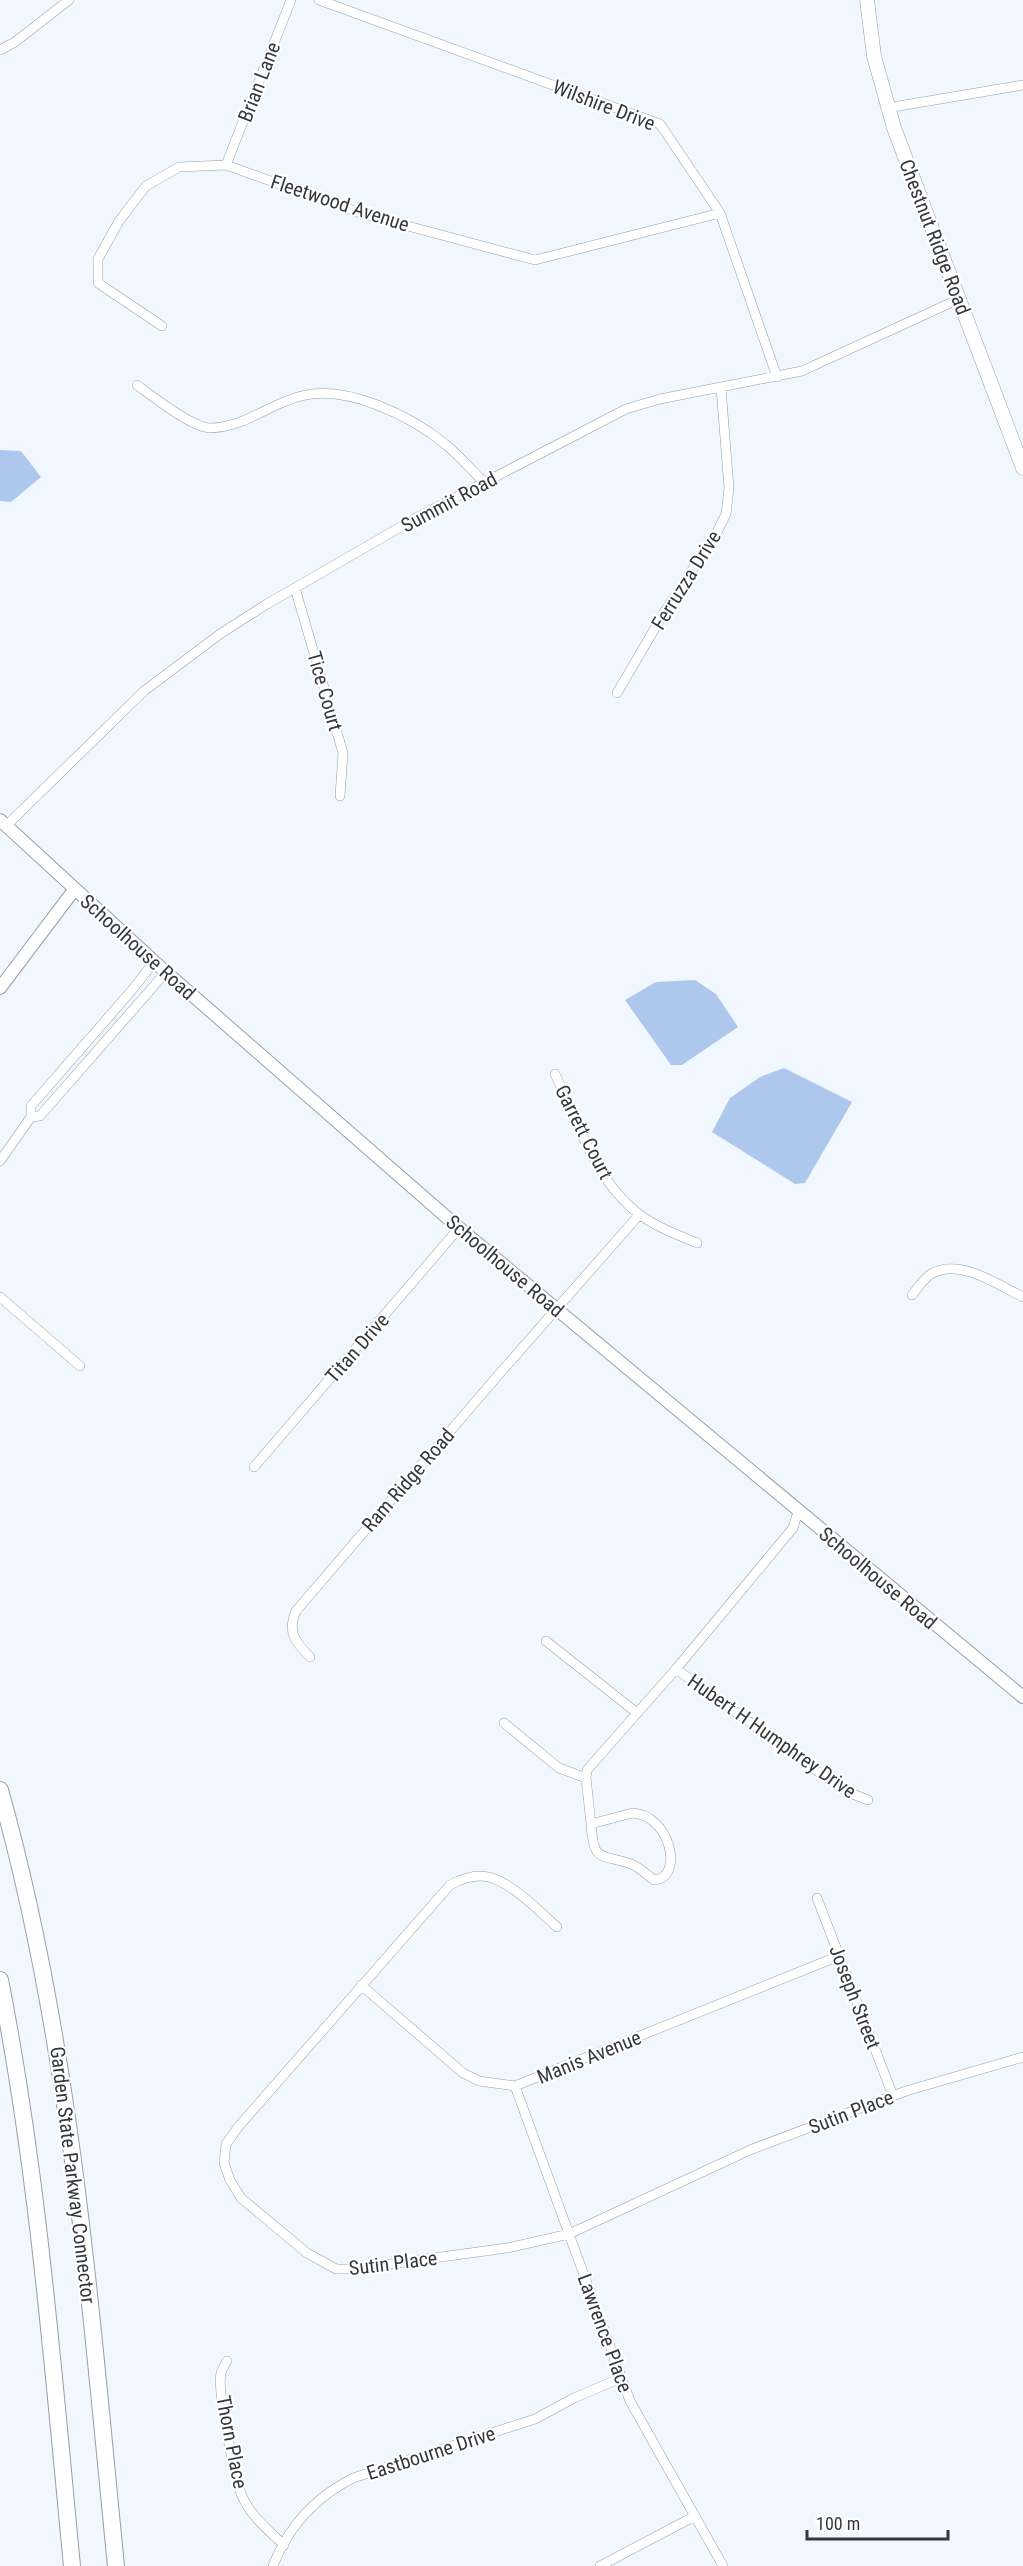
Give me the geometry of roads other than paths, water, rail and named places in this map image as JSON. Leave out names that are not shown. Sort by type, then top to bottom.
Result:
[{"type":"highway","name":"Garden State Parkway Connector","points":[[0,1790],[34,1926],[65,2096],[79,2198],[116,2566]]},
{"type":"highway","name":"Garden State Parkway Connector","points":[[0,1980],[32,2175],[72,2566]]},
{"type":"main road","name":"Chestnut Ridge Road","points":[[867,0],[874,56],[887,108],[1023,468]]},
{"type":"street","name":"Brian Lane","points":[[226,165],[291,0]]},
{"type":"street","name":"Wilshire Drive","points":[[319,0],[660,124],[720,213],[777,377]]},
{"type":"street","points":[[0,50],[15,42],[66,1]]},
{"type":"street","points":[[887,108],[1023,84]]},
{"type":"street","name":"Fleetwood Avenue","points":[[162,326],[98,283],[98,259],[118,221],[146,186],[179,167],[226,165],[363,214],[535,260],[720,213]]},
{"type":"street","name":"Summit Road","points":[[3,823],[166,672],[243,618],[484,482],[626,409],[660,399],[777,377],[816,366],[959,299]]},
{"type":"street","points":[[136,385],[181,416],[209,429],[244,422],[268,408],[302,395],[324,393],[347,397],[394,412],[427,431],[446,445],[484,482]]},
{"type":"street","name":"Ferruzza Drive","points":[[617,693],[665,611],[716,534],[726,514],[729,488],[721,388]]},
{"type":"street","name":"Tice Court","points":[[295,588],[343,753],[340,796]]},
{"type":"street","name":"Schoolhouse Road","points":[[3,823],[154,962],[459,1228],[1023,1697]]},
{"type":"street","points":[[0,988],[74,890]]},
{"type":"street","points":[[0,1161],[31,1117],[31,1106],[154,962]]},
{"type":"street","points":[[31,1117],[40,1116],[166,972]]},
{"type":"street","name":"Garrett Court","points":[[555,1074],[599,1171],[617,1194],[639,1215],[697,1243]]},
{"type":"street","points":[[557,1311],[639,1215]]},
{"type":"street","name":"Titan Drive","points":[[254,1467],[459,1228]]},
{"type":"street","points":[[912,1295],[928,1276],[943,1268],[981,1276],[1023,1298]]},
{"type":"street","points":[[0,1297],[80,1366]]},
{"type":"street","name":"Ram Ridge Road","points":[[310,1657],[297,1644],[291,1633],[296,1611],[494,1380],[557,1311]]},
{"type":"street","name":"Hubert H Humphrey Drive","points":[[586,1778],[587,1770],[676,1669],[793,1528],[798,1512]]},
{"type":"street","points":[[546,1641],[637,1713]]},
{"type":"street","name":"Hubert H Humphrey Drive","points":[[676,1669],[844,1791],[868,1800]]},
{"type":"street","points":[[504,1723],[559,1768],[586,1778],[593,1845],[599,1855],[634,1865],[654,1880],[668,1874],[671,1867],[665,1834],[652,1818],[632,1813],[591,1824]]},
{"type":"street","name":"Sutin Place","points":[[557,1927],[513,1890],[495,1879],[481,1876],[462,1879],[440,1893],[226,2144],[224,2163],[241,2198],[307,2253],[336,2269],[354,2269],[507,2248],[569,2234],[750,2150],[893,2096],[1023,2057]]},
{"type":"street","name":"Joseph Street","points":[[817,1898],[893,2096]]},
{"type":"street","name":"Manis Avenue","points":[[361,1985],[463,2073],[486,2083],[515,2086],[839,1956]]},
{"type":"street","name":"Lawrence Place","points":[[515,2086],[630,2401],[723,2566]]},
{"type":"street","name":"Thorn Place","points":[[227,2361],[221,2373],[221,2389],[235,2473],[242,2499],[262,2525],[284,2545]]},
{"type":"street","name":"Eastbourne Drive","points":[[273,2566],[302,2516],[333,2488],[353,2478],[535,2419],[574,2398],[621,2378]]},
{"type":"street","points":[[600,2566],[695,2516]]}]
